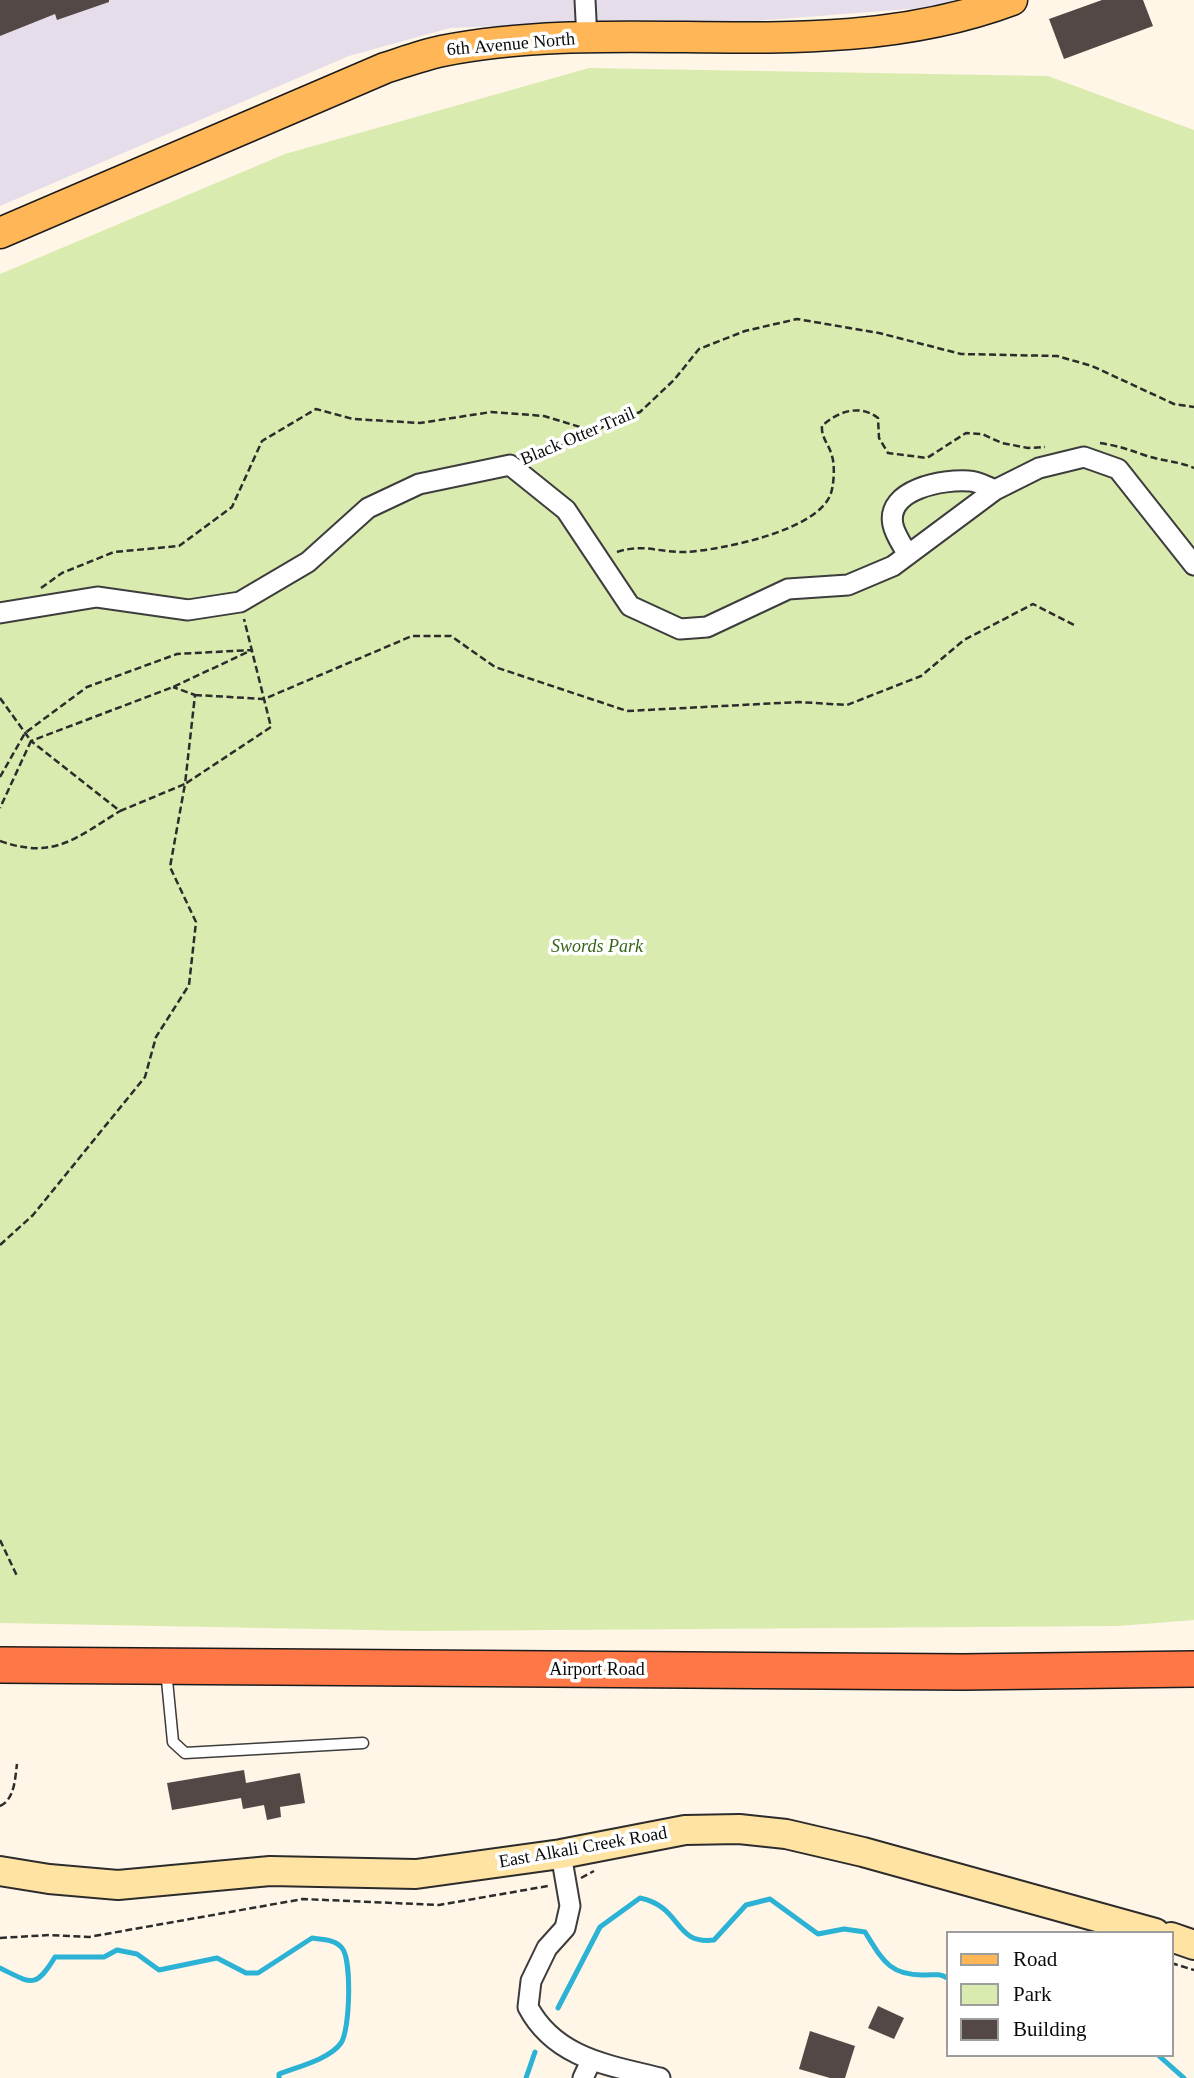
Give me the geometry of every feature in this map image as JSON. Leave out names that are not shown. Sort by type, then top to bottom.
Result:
[{"type":"highway","points":[[0,1653],[83,1665]]},
{"type":"highway","name":"Airport Road","points":[[0,1665],[935,1672],[1194,1669]]},
{"type":"main road","name":"6th Avenue North","points":[[0,233],[385,68],[440,51],[509,42],[821,38],[879,33],[1012,0]]},
{"type":"street","points":[[585,0],[587,39]]},
{"type":"street","points":[[510,465],[566,510],[596,559],[630,606],[680,629],[707,627],[788,589],[848,585],[893,566],[995,491],[1039,468],[1084,457],[1118,470],[1194,565]]},
{"type":"street","name":"Black Otter Trail","points":[[0,612],[97,597],[188,610],[240,602],[308,562],[368,508],[419,484],[510,465]]},
{"type":"street","points":[[908,555],[892,524],[895,507],[908,493],[945,481],[972,481],[995,491]]},
{"type":"street","name":"East Alkali Creek Road","points":[[0,1871],[49,1879],[118,1885],[270,1871],[416,1874],[561,1854],[685,1830],[739,1829],[786,1834],[1148,1931]]},
{"type":"street","points":[[561,1854],[568,1882],[570,1906],[565,1928],[547,1948],[531,1981],[528,2007],[557,2045],[587,2069],[660,2078]]},
{"type":"street","points":[[1173,1938],[1194,1945]]},
{"type":"lane","points":[[165,1666],[173,1742],[185,1753],[363,1743]]},
{"type":"path","name":"Black Otter Trail","points":[[510,465],[639,412],[674,380],[699,349],[745,331],[797,320],[879,333],[961,354],[1057,356],[1092,366],[1174,404],[1194,407]]},
{"type":"path","points":[[34,607],[32,594],[62,573],[114,552],[179,546],[232,507],[262,441],[316,409],[353,419],[420,423],[491,412],[544,416],[593,431]]},
{"type":"path","points":[[596,559],[635,546],[681,552],[720,550],[746,544],[799,522],[822,506],[831,494],[832,456],[822,434],[822,426],[831,417],[850,411],[869,411],[878,418],[879,438],[888,453],[927,458],[966,433],[982,434],[1002,443],[1028,448],[1051,446]]},
{"type":"path","points":[[1092,441],[1132,447],[1143,455],[1181,462],[1194,468]]},
{"type":"path","points":[[0,841],[20,848],[62,847],[120,811],[185,784],[271,727],[240,602]]},
{"type":"path","points":[[173,687],[195,695],[264,699],[412,636],[451,636],[495,667],[627,711],[799,702],[847,705],[921,676],[964,640],[1033,604],[1076,626]]},
{"type":"path","points":[[0,808],[31,741],[173,687],[252,650]]},
{"type":"path","points":[[0,777],[25,733],[87,687],[177,654],[252,650]]},
{"type":"path","points":[[0,1245],[33,1215],[145,1077],[156,1037],[189,985],[196,922],[170,867],[185,784],[195,695]]},
{"type":"path","points":[[0,698],[31,741],[120,811]]},
{"type":"path","points":[[0,1540],[11,1557],[18,1576]]},
{"type":"path","points":[[0,1806],[5,1804],[14,1787],[17,1764]]},
{"type":"path","points":[[0,1938],[49,1934],[89,1937],[303,1899],[439,1905],[568,1882],[589,1876],[598,1867]]},
{"type":"path","points":[[1173,1964],[1194,1970]]},
{"type":"shaded area","points":[[0,0],[963,0],[947,6],[742,22],[603,22],[450,28],[349,56],[0,206]]},
{"type":"green space","name":"Swords Park","points":[[589,68],[1048,76],[1194,130],[1194,1620],[1118,1626],[420,1631],[0,1623],[0,274],[285,154]]},
{"type":"building","points":[[0,0],[109,2],[57,20],[55,14],[0,36]]},
{"type":"building","points":[[1102,0],[1143,0],[1153,26],[1064,59],[1049,19]]},
{"type":"building","points":[[244,1770],[246,1783],[300,1773],[305,1803],[280,1807],[281,1817],[267,1820],[264,1805],[243,1809],[241,1798],[172,1810],[167,1783]]},
{"type":"building","points":[[878,2006],[904,2018],[894,2039],[868,2028]]},
{"type":"building","points":[[810,2031],[855,2046],[845,2078],[830,2078],[799,2069]]},
{"type":"waterway","points":[[558,2008],[600,1927],[640,1898],[664,1909],[691,1937],[701,1940],[714,1940],[746,1905],[770,1899],[818,1934],[844,1929],[865,1932],[882,1958],[895,1969],[913,1975],[946,1978]]},
{"type":"waterway","points":[[0,1968],[26,1980],[32,1980],[42,1975],[55,1957],[104,1957],[117,1950],[137,1954],[159,1970],[217,1958],[246,1973],[258,1973],[312,1938],[332,1941],[342,1948],[347,1966],[348,2010],[344,2036],[341,2043],[329,2054],[279,2074],[279,2078]]},
{"type":"waterway","points":[[526,2078],[535,2052]]},
{"type":"waterway","points":[[1160,2057],[1184,2078]]}]
